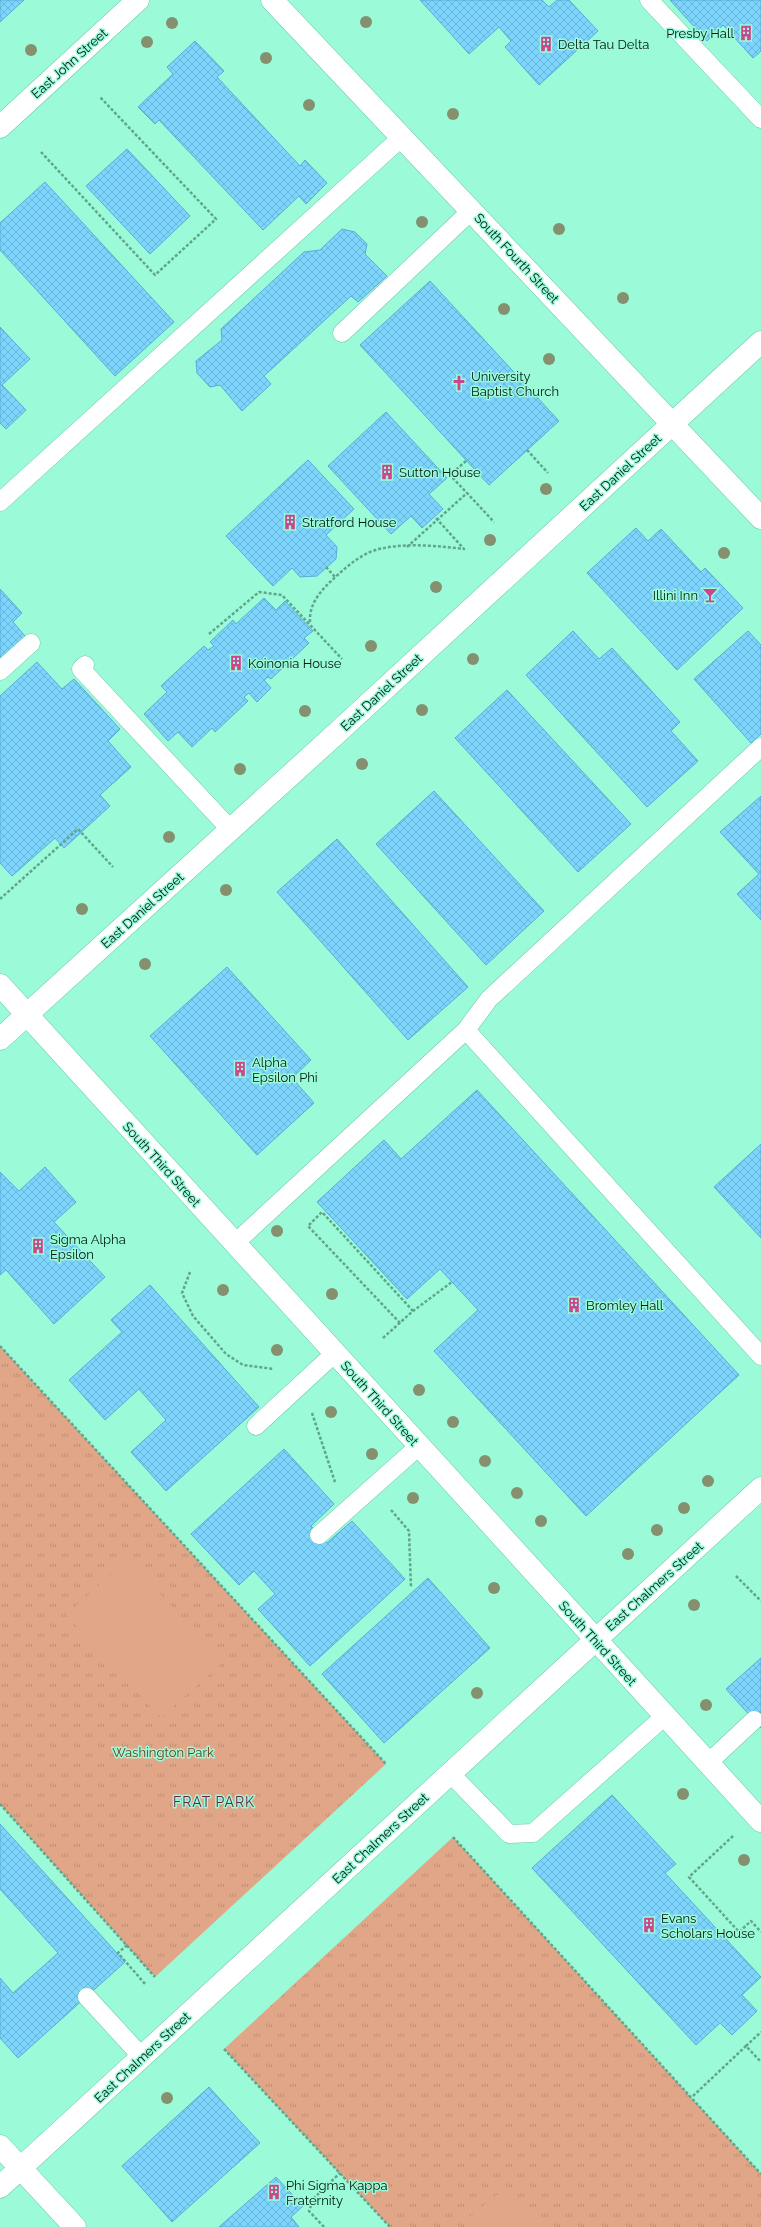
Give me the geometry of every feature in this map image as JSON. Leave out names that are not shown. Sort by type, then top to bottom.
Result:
[{"type":"street","name":"East John Street","points":[[0,127],[138,0]]},
{"type":"street","name":"South Fourth Street","points":[[272,0],[472,210],[761,518]]},
{"type":"street","name":"East Daniel Street","points":[[0,1039],[230,830],[761,342]]},
{"type":"street","name":"South Third Street","points":[[0,985],[758,1818]]},
{"type":"street","name":"East Chalmers Street","points":[[0,2187],[761,1488]]},
{"type":"street","points":[[0,2146],[74,2227]]},
{"type":"lane","points":[[649,0],[761,119]]},
{"type":"lane","points":[[0,502],[402,137]]},
{"type":"lane","points":[[342,333],[472,210]]},
{"type":"lane","points":[[0,671],[31,643]]},
{"type":"lane","points":[[85,665],[81,669],[230,830]]},
{"type":"lane","points":[[235,1244],[466,1030],[489,999],[761,747]]},
{"type":"lane","points":[[466,1030],[761,1356]]},
{"type":"lane","points":[[256,1426],[335,1353]]},
{"type":"lane","points":[[319,1535],[419,1446]]},
{"type":"lane","points":[[450,1774],[509,1834],[533,1833],[665,1716]]},
{"type":"lane","points":[[708,1763],[754,1720]]},
{"type":"lane","points":[[87,1997],[142,2057]]},
{"type":"path","points":[[41,152],[155,275],[216,219],[100,98]]},
{"type":"path","points":[[527,450],[548,473]]},
{"type":"path","points":[[466,461],[450,475],[494,522]]},
{"type":"path","points":[[407,547],[467,493]]},
{"type":"path","points":[[310,622],[315,599],[335,577],[350,564],[368,554],[384,548],[444,546],[464,548],[435,517]]},
{"type":"path","points":[[326,567],[335,577]]},
{"type":"path","points":[[209,634],[258,592],[282,595],[310,622],[342,659]]},
{"type":"path","points":[[0,899],[78,829],[113,867]]},
{"type":"path","points":[[400,1323],[308,1226],[322,1212],[413,1311]]},
{"type":"path","points":[[190,1272],[182,1293],[193,1316],[226,1354],[243,1365],[278,1369]]},
{"type":"path","points":[[383,1338],[413,1311],[452,1282]]},
{"type":"path","points":[[0,1346],[386,1764]]},
{"type":"path","points":[[311,1410],[336,1483]]},
{"type":"path","points":[[389,1507],[408,1531],[411,1588]]},
{"type":"path","points":[[736,1576],[761,1601]]},
{"type":"path","points":[[0,1804],[128,1945],[155,1977]]},
{"type":"path","points":[[758,1818],[689,1877],[739,1932],[751,1921],[761,1932]]},
{"type":"path","points":[[453,1837],[692,2096],[761,2174]]},
{"type":"path","points":[[128,1945],[118,1953],[146,1985]]},
{"type":"path","points":[[692,2096],[761,2032]]},
{"type":"path","points":[[746,2046],[761,2062]]},
{"type":"path","points":[[224,2049],[390,2227]]},
{"type":"path","points":[[324,2227],[309,2211],[314,2198],[340,2173]]},
{"type":"green space","name":"Washington Park","points":[[0,1346],[386,1764],[155,1977],[0,1804]]},
{"type":"green space","points":[[128,1559],[223,1662],[161,1718],[66,1615]]},
{"type":"green space","points":[[453,1837],[761,2174],[761,2227],[390,2227],[224,2049]]},
{"type":"green space","points":[[508,2186],[542,2227],[468,2227],[464,2221]]},
{"type":"building","points":[[0,0],[24,0],[0,22]]},
{"type":"building","name":"Delta Tau Delta","points":[[420,0],[542,0],[549,7],[557,0],[569,0],[598,31],[539,85],[505,47],[511,41],[499,27],[469,54]]},
{"type":"building","name":"Presby Hall","points":[[670,0],[761,0],[761,51],[753,58],[723,25],[707,41]]},
{"type":"building","points":[[195,41],[224,71],[217,77],[300,166],[305,160],[327,183],[306,204],[299,196],[263,230],[159,120],[155,124],[138,107],[173,74],[167,67]]},
{"type":"building","points":[[127,149],[190,216],[150,254],[86,186]]},
{"type":"building","points":[[45,182],[174,322],[115,376],[0,250],[0,223]]},
{"type":"building","points":[[342,229],[355,232],[367,244],[365,254],[387,276],[358,302],[351,296],[264,376],[271,384],[242,411],[220,385],[210,387],[197,373],[196,361],[222,340],[221,329],[304,252],[320,250]]},
{"type":"building","name":"University Baptist Church","points":[[430,281],[559,421],[489,485],[360,345]]},
{"type":"building","points":[[0,327],[30,359],[2,385],[26,410],[6,429],[0,423]]},
{"type":"building","name":"Sutton House","points":[[386,412],[447,478],[429,494],[443,509],[422,528],[411,516],[391,534],[328,466]]},
{"type":"building","name":"Stratford House","points":[[308,460],[354,509],[326,535],[337,547],[336,559],[317,576],[300,577],[292,568],[273,586],[226,536]]},
{"type":"building","points":[[636,528],[648,541],[661,529],[701,572],[705,568],[743,608],[677,670],[587,573]]},
{"type":"building","points":[[0,589],[22,613],[13,622],[25,636],[0,659]]},
{"type":"building","name":"Koinonia House","points":[[264,598],[276,610],[285,601],[313,631],[304,638],[309,643],[271,679],[268,677],[264,680],[271,688],[257,702],[249,693],[244,697],[248,701],[215,732],[212,728],[192,747],[178,732],[168,741],[144,714],[167,692],[161,686],[204,646],[208,650],[214,646],[210,642],[233,620],[236,624]]},
{"type":"building","points":[[573,631],[599,659],[612,648],[680,722],[671,731],[698,761],[647,807],[526,675]]},
{"type":"building","points":[[748,631],[761,645],[761,734],[751,743],[694,679]]},
{"type":"building","points":[[37,662],[62,689],[74,679],[120,729],[108,741],[131,767],[100,795],[110,806],[64,848],[55,838],[12,876],[0,863],[0,696]]},
{"type":"building","points":[[507,690],[631,824],[578,872],[455,738]]},
{"type":"building","points":[[434,791],[544,911],[486,965],[376,844]]},
{"type":"building","points":[[761,796],[761,920],[737,894],[759,874],[720,832]]},
{"type":"building","points":[[337,839],[468,987],[408,1040],[277,892]]},
{"type":"building","name":"Alpha Epsilon Phi","points":[[227,967],[311,1060],[292,1078],[314,1103],[257,1155],[150,1036]]},
{"type":"building","name":"Bromley Hall","points":[[477,1090],[739,1375],[586,1516],[434,1351],[478,1310],[440,1269],[407,1299],[317,1202],[384,1140],[401,1159]]},
{"type":"building","points":[[761,1144],[761,1238],[714,1187]]},
{"type":"building","name":"Sigma Alpha Epsilon","points":[[45,1167],[76,1202],[54,1222],[105,1277],[54,1324],[6,1270],[0,1275],[0,1172],[19,1191]]},
{"type":"building","points":[[150,1285],[259,1407],[166,1491],[131,1452],[166,1420],[139,1389],[105,1420],[69,1380],[122,1332],[111,1320]]},
{"type":"building","points":[[284,1449],[334,1504],[311,1526],[327,1543],[352,1521],[405,1579],[310,1666],[258,1609],[275,1594],[254,1571],[239,1585],[191,1534]]},
{"type":"building","points":[[428,1578],[490,1648],[384,1743],[322,1674]]},
{"type":"building","points":[[761,1658],[761,1728],[726,1689]]},
{"type":"building","name":"Evans Scholars House","points":[[612,1795],[676,1864],[665,1873],[761,1977],[742,1995],[757,2011],[732,2035],[720,2023],[696,2045],[532,1868]]},
{"type":"building","points":[[0,1824],[125,1962],[18,2058],[0,2038],[0,1978],[13,1993],[58,1953],[0,1889]]},
{"type":"building","points":[[209,2087],[260,2143],[172,2222],[122,2166]]},
{"type":"building","name":"Phi Sigma Kappa Fraternity","points":[[276,2177],[303,2206],[291,2217],[299,2227],[219,2227]]},
{"type":"place","name":"Presby Hall","points":[[746,33]]},
{"type":"place","name":"Delta Tau Delta","points":[[546,44]]},
{"type":"place","name":"University Baptist Church","points":[[459,383]]},
{"type":"place","name":"Sutton House","points":[[387,472]]},
{"type":"place","name":"Stratford House","points":[[290,522]]},
{"type":"place","name":"Illini Inn","points":[[710,595]]},
{"type":"place","name":"Koinonia House","points":[[236,663]]},
{"type":"place","name":"Alpha Epsilon Phi","points":[[240,1069]]},
{"type":"place","name":"Sigma Alpha Epsilon","points":[[38,1246]]},
{"type":"place","name":"Bromley Hall","points":[[574,1305]]},
{"type":"place","name":"Evans Scholars House","points":[[649,1925]]},
{"type":"place","name":"Phi Sigma Kappa Fraternity","points":[[274,2192]]},
{"type":"district","name":"FRAT PARK","points":[[214,1802]]}]
